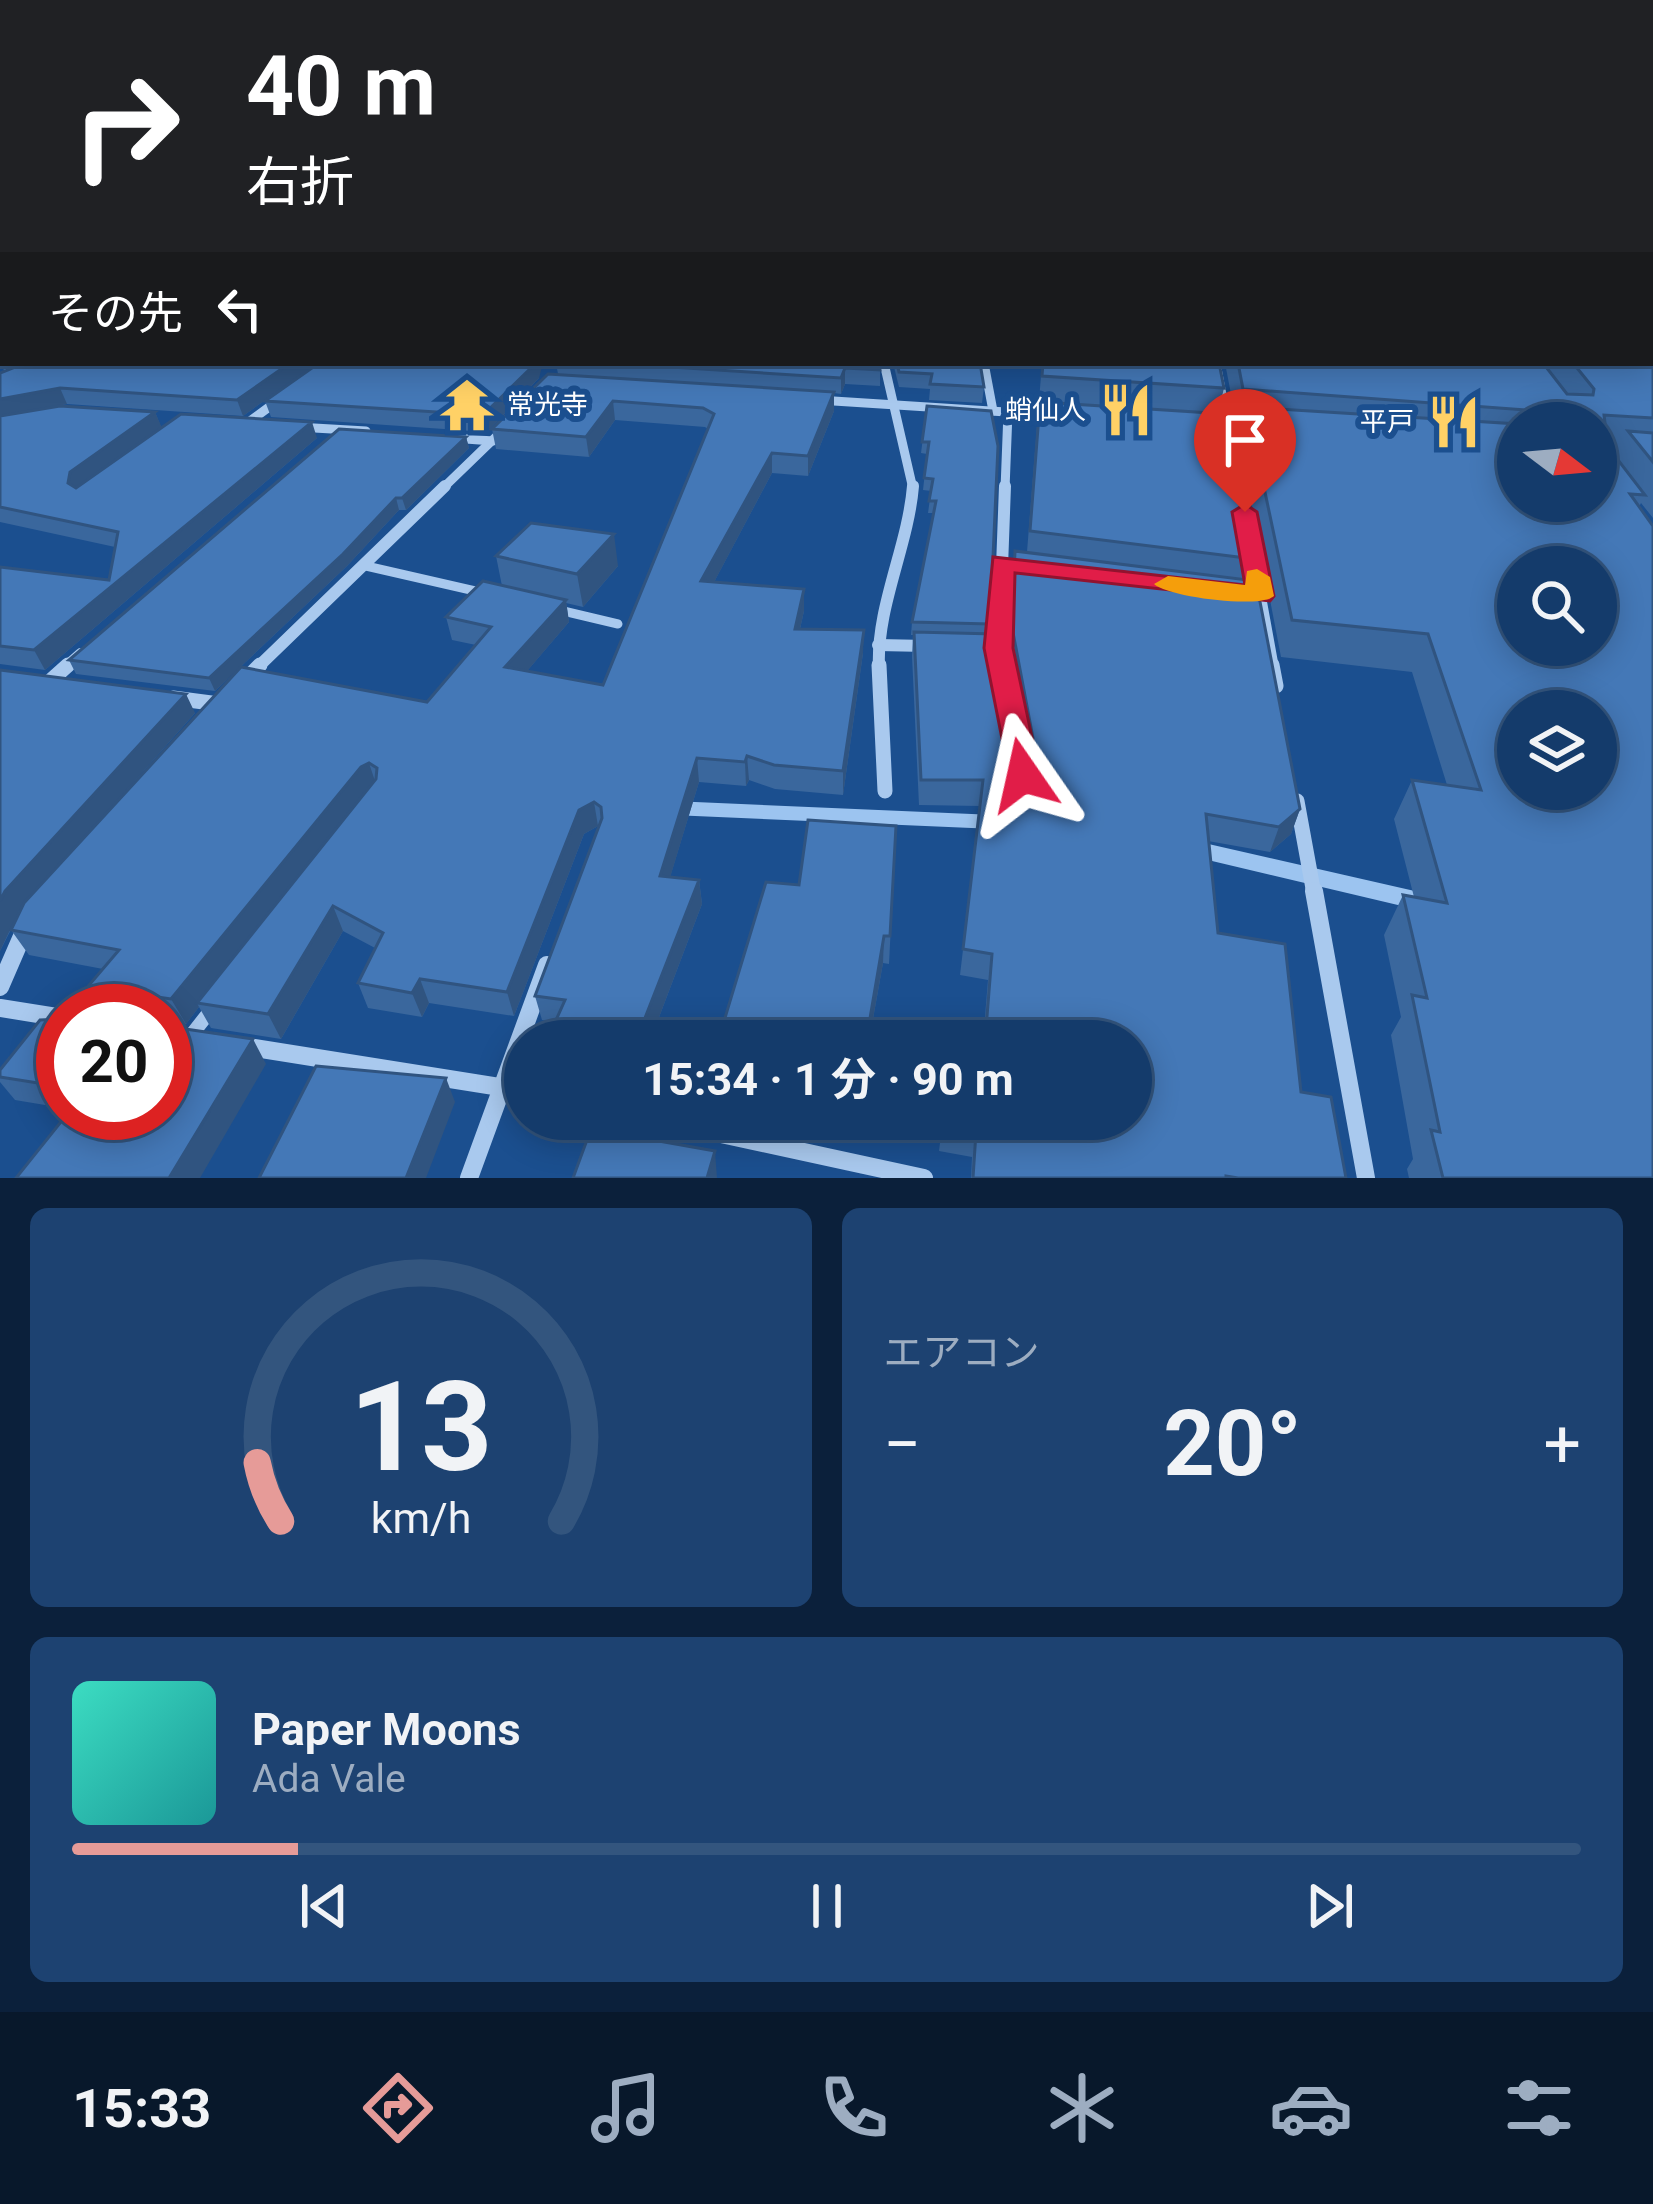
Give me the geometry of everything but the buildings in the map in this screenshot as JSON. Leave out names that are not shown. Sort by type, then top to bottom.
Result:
[{"type":"street","points":[[13,366],[32,369]]},
{"type":"street","points":[[16,376],[38,366]]},
{"type":"street","points":[[885,366],[913,488],[878,645],[885,791]]},
{"type":"street","points":[[985,366],[993,410]]},
{"type":"street","points":[[1217,366],[1281,709]]},
{"type":"street","points":[[246,424],[296,387]]},
{"type":"street","points":[[800,398],[1075,417]]},
{"type":"street","points":[[155,696],[214,710],[520,412]]},
{"type":"street","points":[[958,647],[999,648],[1008,412]]},
{"type":"street","points":[[226,423],[270,425]]},
{"type":"street","points":[[1207,426],[1252,429]]},
{"type":"street","points":[[293,427],[384,432]]},
{"type":"street","points":[[324,444],[341,429]]},
{"type":"street","points":[[428,436],[493,441]]},
{"type":"street","points":[[70,685],[41,681],[100,637]]},
{"type":"street","points":[[878,645],[938,646]]},
{"type":"street","points":[[1293,778],[1366,1178]]},
{"type":"street","points":[[0,986],[29,920],[44,904]]},
{"type":"street","points":[[470,1178],[556,942]]},
{"type":"street","points":[[0,1008],[36,1014]]},
{"type":"street","points":[[192,1038],[504,1087]]},
{"type":"street","points":[[749,1140],[924,1178]]},
{"type":"lane","points":[[1002,563],[1026,566]]},
{"type":"lane","points":[[366,566],[504,598]]},
{"type":"lane","points":[[1237,593],[1260,596]]},
{"type":"lane","points":[[550,608],[618,624]]},
{"type":"lane","points":[[999,648],[1023,775]]},
{"type":"lane","points":[[192,1034],[218,1001]]},
{"type":"waterway","points":[[672,808],[995,822]]},
{"type":"waterway","points":[[1191,848],[1419,901]]},
{"type":"slow traffic","points":[[1168,584],[1260,596],[1257,577]]},
{"type":"place","name":"常光寺","points":[[467,405]]},
{"type":"place","name":"蛸仙人","points":[[1126,410]]},
{"type":"place","name":"平戸","points":[[1454,422]]},
{"type":"route","points":[[1023,775],[999,648],[1002,563],[1260,596],[1245,512]]}]
